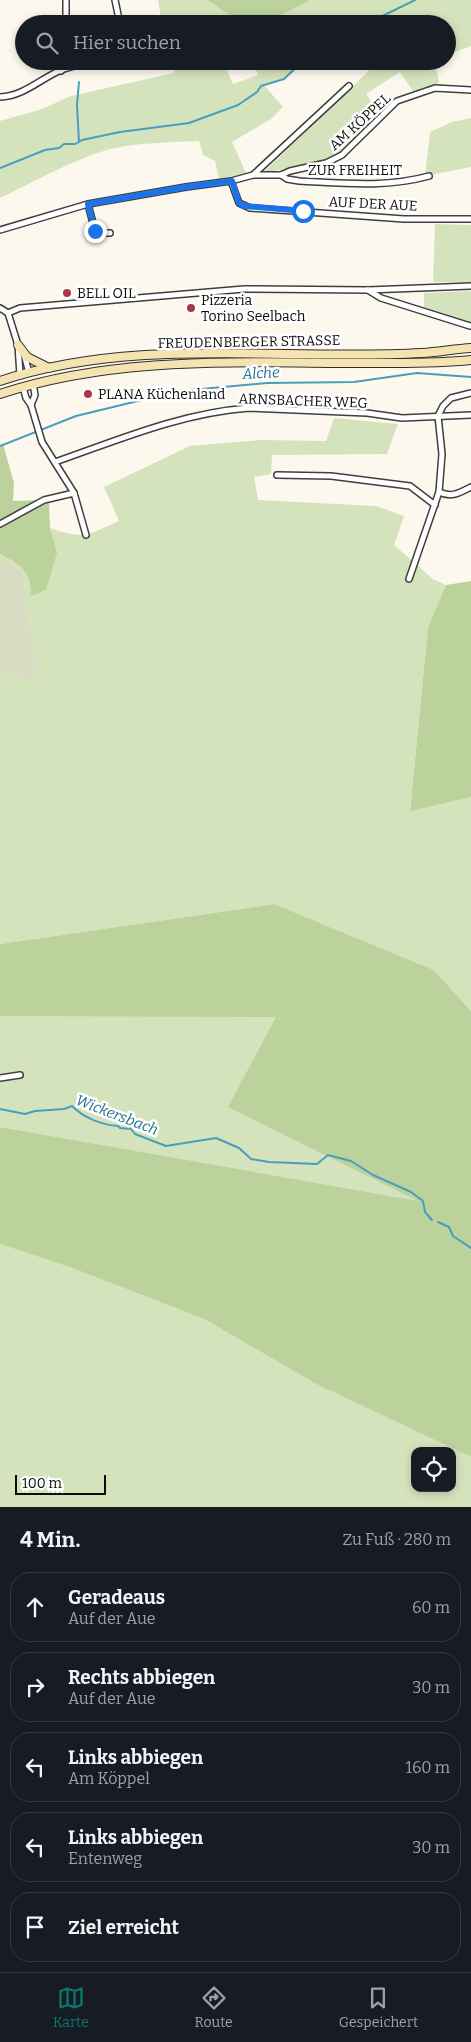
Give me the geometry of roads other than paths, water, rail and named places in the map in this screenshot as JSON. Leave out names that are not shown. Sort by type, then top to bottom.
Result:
[{"type":"main road","points":[[18,345],[23,353],[36,363],[49,368]]},
{"type":"main road","name":"FREUDENBERGER STRASSE","points":[[0,381],[49,368],[106,359],[176,355],[400,354],[471,348]]},
{"type":"main road","name":"FREUDENBERGER STRASSE","points":[[0,394],[33,384],[89,372],[176,364],[471,360]]},
{"type":"main road","points":[[29,373],[33,384]]},
{"type":"main road","points":[[20,375],[23,387]]},
{"type":"street","points":[[66,0],[66,15]]},
{"type":"street","points":[[115,0],[118,15]]},
{"type":"street","points":[[0,97],[32,88],[61,70]]},
{"type":"street","points":[[253,175],[349,86]]},
{"type":"street","name":"AM KÖPPEL","points":[[0,230],[88,204],[232,181],[253,175],[281,175],[335,160],[392,106],[404,98],[435,88],[471,90]]},
{"type":"street","name":"ZUR FREIHEIT","points":[[281,175],[287,179],[299,181],[376,184],[407,182],[429,176]]},
{"type":"street","name":"AUF DER AUE","points":[[232,181],[239,203],[250,208],[404,219],[471,219]]},
{"type":"street","points":[[88,204],[95,231],[97,233],[110,233]]},
{"type":"street","points":[[8,313],[20,308],[244,289],[368,290],[471,286]]},
{"type":"street","points":[[368,290],[380,298],[470,326]]},
{"type":"street","points":[[0,308],[8,313],[18,345],[20,375]]},
{"type":"street","points":[[23,353],[29,373]]},
{"type":"street","points":[[31,405],[35,395],[33,384]]},
{"type":"street","points":[[23,387],[46,448],[74,493],[86,535]]},
{"type":"street","points":[[409,579],[438,492],[442,454],[438,416],[443,406],[451,398],[471,394]]},
{"type":"street","name":"ARNSBACHER WEG","points":[[55,462],[162,425],[234,409],[368,413],[402,418],[471,415]]},
{"type":"street","points":[[277,475],[331,476],[410,486],[435,505]]},
{"type":"street","points":[[438,492],[448,496],[459,494],[471,487]]},
{"type":"street","points":[[0,524],[44,500],[74,493]]},
{"type":"street","points":[[0,1078],[20,1075]]},
{"type":"waterway","points":[[384,15],[415,0]]},
{"type":"waterway","points":[[0,168],[45,150],[59,148],[64,144],[75,144],[82,140],[120,132],[189,123],[238,105],[257,92],[261,86],[284,79],[294,70]]},
{"type":"waterway","points":[[79,82],[77,105],[79,142]]},
{"type":"waterway","name":"Alche","points":[[0,446],[76,416],[179,391],[267,383],[354,382],[417,373],[471,377]]},
{"type":"waterway","name":"Wickersbach","points":[[0,1109],[25,1114],[35,1111],[64,1109],[72,1106],[94,1120],[120,1128],[131,1129],[135,1134],[166,1146],[216,1138],[239,1148],[251,1159],[269,1162],[317,1164],[328,1155],[351,1161],[373,1175],[411,1192],[423,1201],[425,1212],[432,1220]]},
{"type":"waterway","name":"Wickersbach","points":[[438,1222],[449,1227],[453,1236],[471,1248]]},
{"type":"place","name":"BELL OIL","points":[[67,293]]},
{"type":"place","name":"Pizzeria Torino Seelbach","points":[[191,308]]},
{"type":"place","name":"PLANA Küchenland","points":[[88,394]]}]
